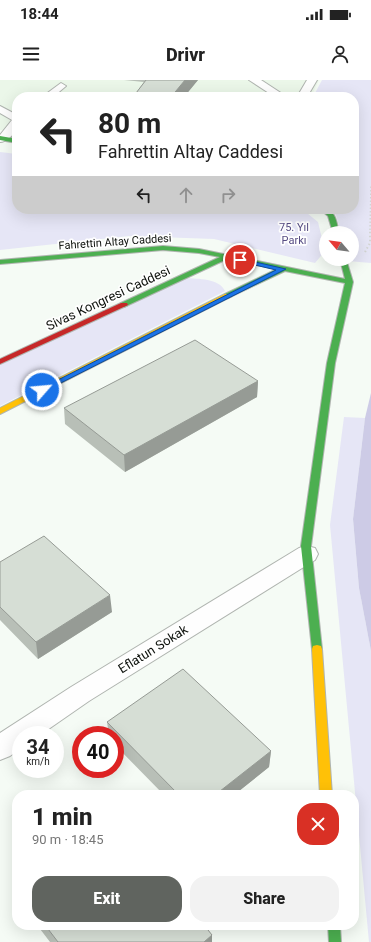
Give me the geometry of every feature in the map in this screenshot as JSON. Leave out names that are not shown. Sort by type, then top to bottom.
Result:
[{"type":"street","points":[[1,138],[12,139]]},
{"type":"street","points":[[330,214],[334,226]]},
{"type":"street","name":"Fahrettin Altay Caddesi","points":[[0,262],[163,248],[199,250],[349,282]]},
{"type":"street","name":"Sivas Kongresi Caddesi","points":[[0,362],[226,256]]},
{"type":"street","points":[[326,790],[318,654],[306,546],[331,363],[349,282],[345,266]]},
{"type":"street","points":[[0,411],[283,269]]},
{"type":"street","name":"Eflatun Sokak","points":[[0,748],[87,690],[307,554]]},
{"type":"street","points":[[334,930],[335,942]]},
{"type":"lane","points":[[254,80],[274,92]]},
{"type":"lane","points":[[305,92],[312,80]]},
{"type":"lane","points":[[53,92],[61,86]]},
{"type":"lane","points":[[0,109],[12,117]]},
{"type":"lane","points":[[1,138],[12,126]]},
{"type":"path","points":[[349,282],[370,243],[371,185]]},
{"type":"shaded area","points":[[0,80],[319,80],[313,92],[12,92],[12,131],[0,130]]},
{"type":"green space","points":[[322,80],[371,80],[371,263],[359,262],[359,226],[339,226],[335,214],[359,214],[359,92],[316,92]]},
{"type":"green space","name":"75. Yıl Parkı","points":[[0,152],[12,153],[12,214],[308,214],[318,222],[319,258],[315,263],[214,239],[129,236],[0,250]]},
{"type":"green space","points":[[186,278],[213,281],[225,291],[0,406],[0,365]]},
{"type":"green space","points":[[344,417],[365,418],[353,519],[359,588],[371,651],[371,942],[369,942],[359,835],[359,790],[355,790],[330,525]]},
{"type":"water","points":[[371,393],[371,651],[359,588],[353,519],[365,418]]},
{"type":"building","points":[[146,80],[185,80],[175,92],[137,92]]},
{"type":"building","points":[[195,340],[258,381],[124,455],[64,408]]},
{"type":"building","points":[[44,536],[110,595],[36,642],[0,607],[0,562]]},
{"type":"building","points":[[183,669],[271,751],[221,790],[174,790],[124,739],[124,726],[111,726],[107,722]]},
{"type":"building","points":[[49,930],[208,930],[212,935],[204,942],[58,942]]},
{"type":"traffic: fast","points":[[0,138],[12,140]]},
{"type":"traffic: fast","points":[[330,214],[334,226]]},
{"type":"traffic: fast","points":[[0,262],[163,248],[199,251],[349,282]]},
{"type":"traffic: fast","points":[[124,305],[226,257]]},
{"type":"traffic: fast","points":[[317,649],[306,546],[331,363],[349,282],[345,266]]},
{"type":"traffic: fast","points":[[228,296],[283,269]]},
{"type":"traffic: fast","points":[[334,930],[335,942]]},
{"type":"traffic: slow","points":[[0,411],[228,296]]},
{"type":"traffic: slow","points":[[317,649],[326,790]]},
{"type":"traffic: jam","points":[[0,362],[124,305]]},
{"type":"route","points":[[42,390],[283,269],[240,260]]}]
